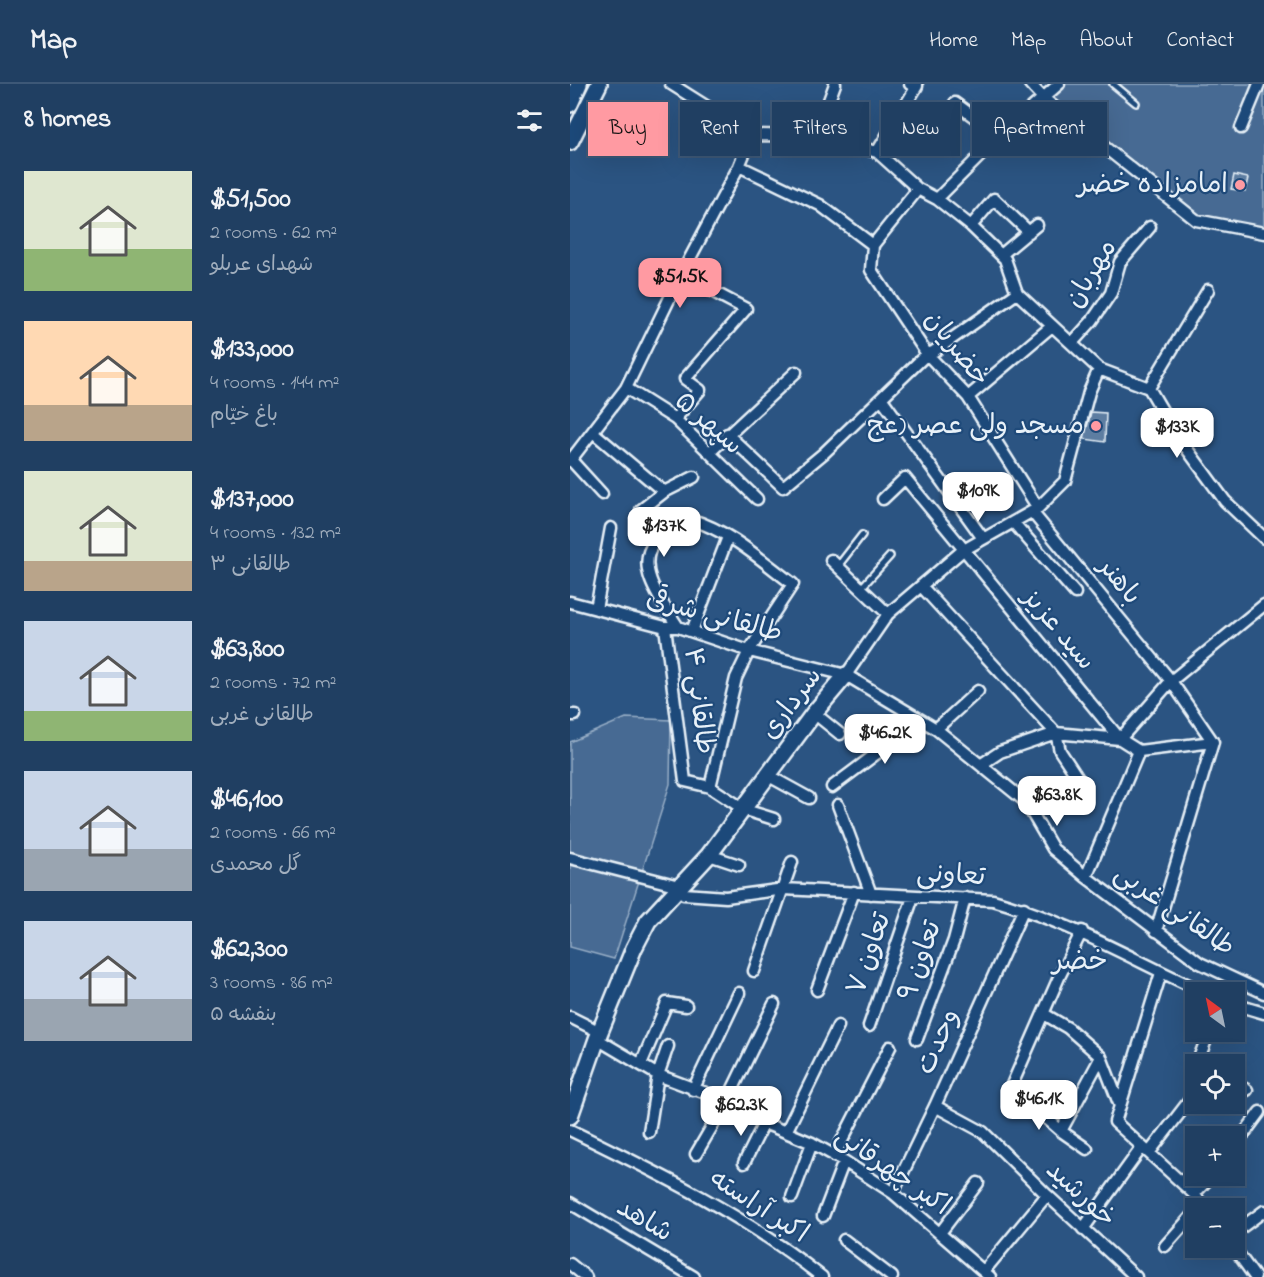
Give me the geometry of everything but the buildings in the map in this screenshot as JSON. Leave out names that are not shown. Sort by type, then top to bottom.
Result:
[{"type":"main road","points":[[570,104],[579,84]]},
{"type":"main road","points":[[570,142],[600,84]]},
{"type":"main road","name":"سرداری","points":[[570,1116],[598,1036],[634,948],[648,921],[709,855],[745,810],[814,713],[846,675]]},
{"type":"street","points":[[671,84],[700,102]]},
{"type":"street","points":[[828,102],[835,84]]},
{"type":"street","points":[[877,152],[917,86],[910,84]]},
{"type":"street","points":[[1030,84],[1043,98],[1196,220],[1264,232]]},
{"type":"street","points":[[1043,98],[1048,84]]},
{"type":"street","points":[[1038,102],[1059,84]]},
{"type":"street","points":[[1241,128],[1259,84]]},
{"type":"street","points":[[869,150],[877,152],[918,189],[937,198],[971,226],[1005,259],[1017,293],[1099,369],[1149,388],[1176,434],[1225,501],[1264,538]]},
{"type":"street","points":[[602,494],[570,461],[594,433],[626,388],[681,275],[743,156]]},
{"type":"street","points":[[937,198],[980,156]]},
{"type":"street","points":[[739,166],[820,205],[873,245],[918,189]]},
{"type":"street","points":[[971,226],[994,199],[1033,229],[1001,255]]},
{"type":"street","name":"مهربان","points":[[1072,343],[1092,321],[1111,293],[1120,262],[1150,227]]},
{"type":"street","name":"خضریان","points":[[873,245],[871,270],[927,354],[968,397],[1035,510]]},
{"type":"street","points":[[675,419],[700,390],[685,379],[746,309],[681,275]]},
{"type":"street","points":[[1149,388],[1208,290]]},
{"type":"street","points":[[727,434],[783,487],[824,453],[927,354],[1017,293]]},
{"type":"street","points":[[968,397],[1052,326]]},
{"type":"street","name":"سرداری","points":[[846,675],[888,614],[962,551],[982,537],[1035,510],[1065,481],[1089,392],[1099,369]]},
{"type":"street","points":[[710,452],[796,372]]},
{"type":"street","name":"سپهر ۵","points":[[626,388],[675,419],[757,499]]},
{"type":"street","points":[[882,399],[982,537]]},
{"type":"street","points":[[594,433],[664,492]]},
{"type":"street","points":[[641,510],[664,492],[694,477]]},
{"type":"street","name":"سید عزیز","points":[[884,499],[905,478],[962,551],[1120,739]]},
{"type":"street","name":"باهنر","points":[[1035,510],[1172,681],[1213,742]]},
{"type":"street","points":[[678,627],[648,580],[650,553],[655,541],[692,520],[707,525],[728,537],[793,584],[749,651],[729,700],[710,787],[745,810],[774,819]]},
{"type":"street","points":[[1014,522],[1075,593]]},
{"type":"street","points":[[596,609],[611,528]]},
{"type":"street","points":[[692,631],[728,537]]},
{"type":"street","points":[[835,563],[888,614]]},
{"type":"street","points":[[922,587],[1056,733],[1060,751],[1083,786]]},
{"type":"street","name":"طالقانی شرقی","points":[[570,602],[665,627],[678,627],[749,651],[846,675]]},
{"type":"street","points":[[1120,739],[1172,681],[1264,605]]},
{"type":"street","name":"طالقانی ۴","points":[[665,627],[685,781],[710,787]]},
{"type":"street","name":"طالقانی غربی","points":[[846,675],[936,729],[982,764],[1025,801],[1053,849],[1156,931],[1200,963],[1264,993]]},
{"type":"street","points":[[936,729],[978,690]]},
{"type":"street","points":[[814,713],[840,734]]},
{"type":"street","points":[[832,787],[920,721]]},
{"type":"street","points":[[982,764],[1000,752],[1056,733],[1120,739],[1139,751],[1213,742],[1156,931]]},
{"type":"street","points":[[1086,877],[1139,751]]},
{"type":"street","points":[[769,776],[809,798]]},
{"type":"street","points":[[838,805],[871,894]]},
{"type":"street","points":[[709,855],[740,865]]},
{"type":"street","points":[[570,858],[679,886]]},
{"type":"street","points":[[754,971],[792,862]]},
{"type":"street","name":"تعاونی","points":[[679,886],[684,894],[726,897],[784,889],[993,900],[1024,908],[1082,932],[1185,984]]},
{"type":"street","points":[[817,990],[854,892]]},
{"type":"street","name":"تعاون ۷","points":[[869,1026],[913,897]]},
{"type":"street","name":"تعاون ۹","points":[[917,1039],[954,940],[965,898]]},
{"type":"street","name":"وحدت","points":[[893,1193],[935,1106],[1024,908]]},
{"type":"street","points":[[1082,932],[1060,975],[1011,1087],[1061,1131],[1087,1149]]},
{"type":"street","points":[[1161,973],[1115,1122],[1196,1198]]},
{"type":"street","points":[[693,1090],[739,993]]},
{"type":"street","points":[[641,1064],[667,1003],[686,1006]]},
{"type":"street","points":[[696,1154],[727,1101],[774,1005]]},
{"type":"street","points":[[1245,1007],[1264,1013]]},
{"type":"street","points":[[1044,1014],[1068,1028],[1101,1057],[1120,1106]]},
{"type":"street","name":"اکبر چهرقانی","points":[[570,1017],[658,1075],[727,1101],[764,1123],[812,1143],[839,1159],[893,1193],[987,1274]]},
{"type":"street","points":[[786,1132],[838,1026]]},
{"type":"street","points":[[649,1132],[658,1075],[668,1046]]},
{"type":"street","points":[[823,1216],[839,1159],[890,1047]]},
{"type":"street","points":[[1061,1131],[1101,1057]]},
{"type":"street","points":[[1083,1229],[1185,1105]]},
{"type":"street","name":"خورشید","points":[[935,1106],[983,1132],[1136,1277]]},
{"type":"street","points":[[1245,1132],[1260,1112]]},
{"type":"street","points":[[744,1163],[764,1123]]},
{"type":"street","name":"اکبر آراسته","points":[[570,1130],[688,1188],[778,1242],[822,1277]]},
{"type":"street","points":[[792,1197],[812,1143]]},
{"type":"street","points":[[940,1233],[978,1183]]},
{"type":"street","points":[[1194,1194],[1202,1186]]},
{"type":"street","points":[[987,1274],[1047,1195]]},
{"type":"street","name":"شاهد","points":[[570,1203],[694,1277]]},
{"type":"street","points":[[1245,1225],[1264,1211]]},
{"type":"street","points":[[1165,1246],[1185,1224]]},
{"type":"street","points":[[844,1240],[892,1277]]},
{"type":"street","points":[[1240,1258],[1250,1275]]},
{"type":"street","points":[[570,1264],[586,1277]]},
{"type":"lane","points":[[1113,84],[1136,103]]},
{"type":"lane","points":[[835,563],[862,535]]},
{"type":"lane","points":[[862,587],[890,556]]},
{"type":"shaded area","points":[[1051,84],[1264,84],[1264,228],[1195,214],[1107,152],[1107,102],[1044,102]]},
{"type":"shaded area","points":[[626,718],[671,720],[670,784],[614,959],[570,947],[570,742]]},
{"type":"place","name":"امامزاده خضر","points":[[1240,185]]},
{"type":"place","name":"مسجد ولی عصر (عج","points":[[1096,426]]},
{"type":"district","name":"خضر","points":[[1080,962]]}]
